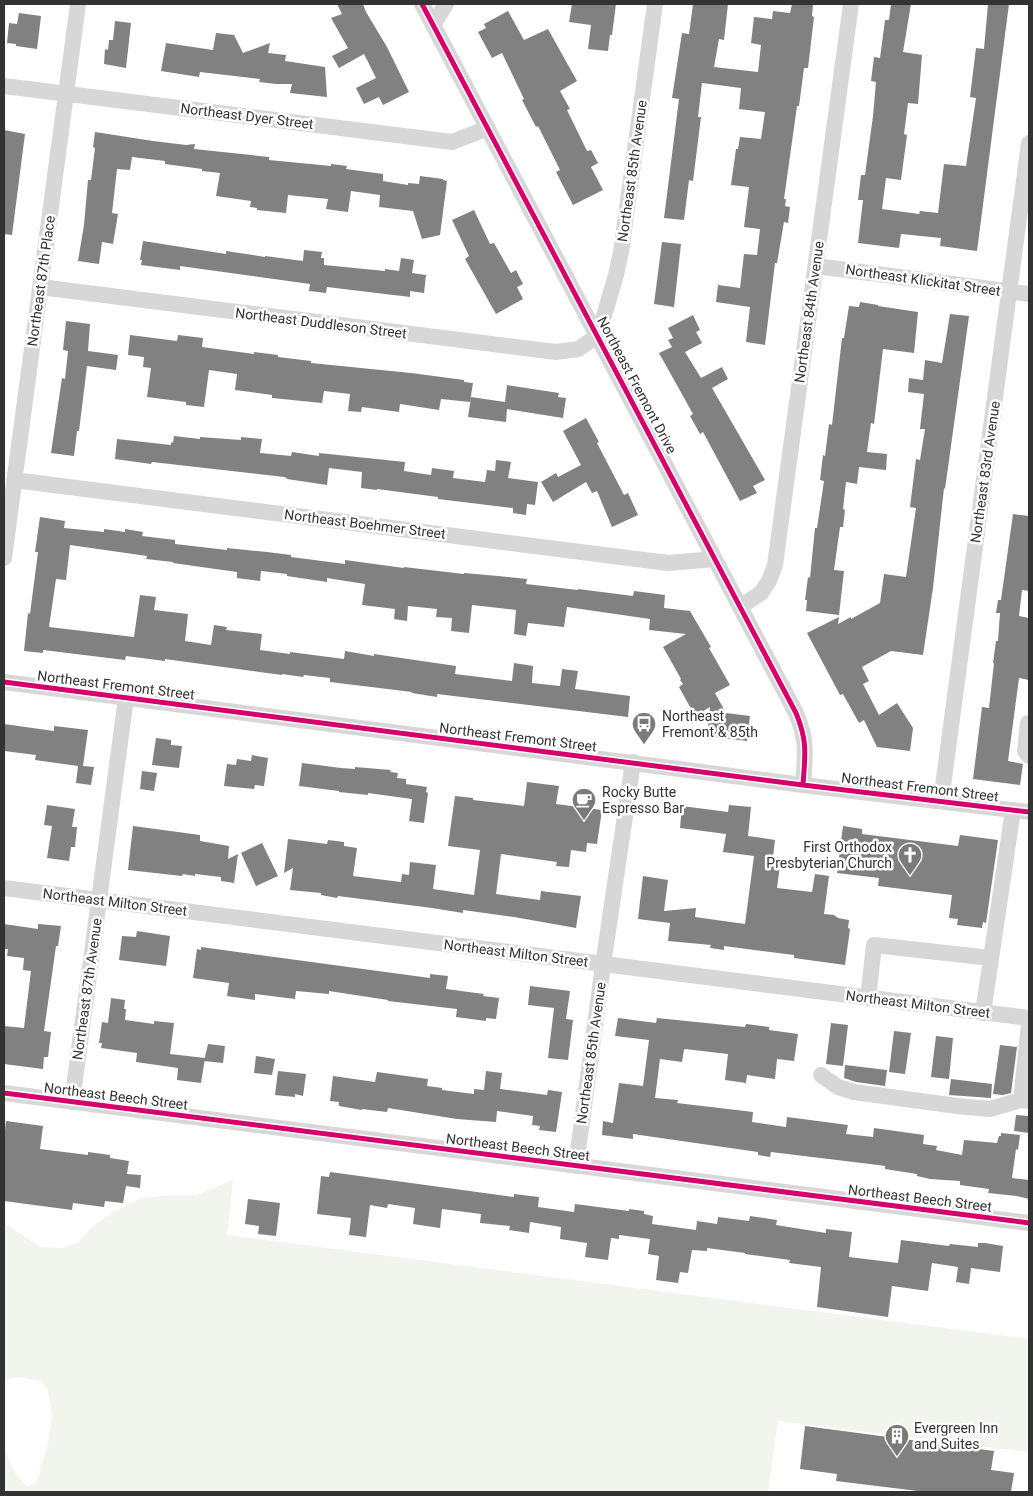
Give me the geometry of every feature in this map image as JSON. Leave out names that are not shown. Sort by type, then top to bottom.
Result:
[{"type":"street","name":"Northeast 87th Place","points":[[4,558],[78,4]]},
{"type":"street","name":"Northeast Fremont Drive","points":[[422,4],[796,713],[805,738],[803,785]]},
{"type":"street","points":[[433,26],[446,4]]},
{"type":"street","name":"Northeast 85th Avenue","points":[[598,336],[616,275],[620,252],[655,4]]},
{"type":"street","name":"Northeast 84th Avenue","points":[[740,607],[761,593],[769,581],[775,565],[851,4]]},
{"type":"street","name":"Northeast Dyer Street","points":[[4,86],[452,142],[488,128]]},
{"type":"street","name":"Northeast 83rd Avenue","points":[[941,800],[1029,144]]},
{"type":"street","name":"Northeast Klickitat Street","points":[[816,266],[1029,294]]},
{"type":"street","name":"Northeast Duddleson Street","points":[[40,287],[556,352],[578,349],[598,336]]},
{"type":"street","name":"Northeast Boehmer Street","points":[[14,480],[668,563],[715,558]]},
{"type":"street","name":"Northeast Fremont Street","points":[[4,682],[803,785],[1029,812]]},
{"type":"street","name":"Northeast 87th Avenue","points":[[72,1102],[126,698]]},
{"type":"street","points":[[1028,723],[1025,751],[1029,756]]},
{"type":"street","name":"Northeast 85th Avenue","points":[[576,1166],[633,762]]},
{"type":"street","points":[[983,1013],[1013,810]]},
{"type":"street","name":"Northeast Milton Street","points":[[4,888],[1029,1018]]},
{"type":"street","points":[[868,998],[874,945],[991,958]]},
{"type":"street","points":[[821,1075],[838,1087],[854,1092],[957,1106],[990,1109],[1025,1101],[1029,1024]]},
{"type":"street","name":"Northeast Beech Street","points":[[4,1093],[1029,1223]]},
{"type":"shaded area","points":[[233,1180],[227,1235],[1029,1339],[1029,1452],[778,1421],[768,1492],[4,1492],[4,1446],[10,1463],[19,1478],[28,1486],[37,1482],[48,1443],[52,1416],[48,1391],[41,1381],[27,1378],[12,1378],[4,1382],[4,1223],[40,1247],[62,1248],[79,1242],[92,1227],[111,1213],[141,1198],[196,1195]]},
{"type":"building","points":[[337,4],[363,4],[409,92],[383,105],[379,97],[364,104],[356,88],[376,78],[364,54],[339,68],[332,56],[348,48],[331,18],[342,14]]},
{"type":"building","points":[[572,4],[616,4],[608,51],[588,49],[591,25],[569,22]]},
{"type":"building","points":[[693,4],[728,4],[724,40],[719,39],[714,67],[758,72],[761,45],[751,43],[754,17],[772,19],[773,11],[790,13],[792,4],[813,5],[812,16],[814,17],[808,68],[804,68],[799,106],[797,106],[784,199],[786,199],[785,206],[790,207],[788,223],[784,222],[777,263],[775,263],[765,345],[746,342],[750,307],[716,302],[718,285],[740,288],[744,254],[757,255],[760,229],[744,227],[749,187],[731,185],[736,149],[738,149],[740,137],[761,139],[765,112],[739,109],[741,88],[702,83],[698,117],[701,117],[693,181],[689,180],[684,220],[664,218],[679,99],[672,98],[682,33],[689,34]]},
{"type":"building","points":[[891,4],[911,4],[903,52],[922,55],[918,104],[908,103],[904,134],[907,135],[901,180],[886,178],[882,209],[919,214],[920,211],[938,213],[944,164],[966,166],[976,98],[970,97],[976,48],[984,49],[988,4],[1009,4],[977,251],[940,246],[941,238],[901,234],[899,248],[858,243],[863,200],[858,200],[861,175],[865,175],[876,82],[871,81],[874,57],[880,58],[885,20],[889,20]]},
{"type":"building","points":[[508,11],[524,40],[548,29],[577,81],[560,91],[570,109],[567,110],[587,151],[591,150],[598,163],[591,167],[603,190],[573,205],[556,172],[560,170],[538,126],[536,127],[522,100],[524,99],[502,53],[492,58],[478,32],[486,28],[484,24]]},
{"type":"building","points":[[19,13],[41,16],[37,49],[7,43],[9,23],[17,24]]},
{"type":"building","points":[[115,21],[131,23],[126,68],[104,64],[105,49],[108,50],[109,40],[113,40]]},
{"type":"building","points":[[216,33],[234,35],[243,53],[270,43],[268,53],[286,55],[285,61],[325,67],[327,97],[290,93],[292,84],[259,82],[260,79],[200,72],[199,77],[161,71],[166,43],[213,50]]},
{"type":"building","points":[[4,130],[25,134],[12,235],[4,234]]},
{"type":"building","points":[[95,132],[186,145],[195,144],[194,149],[269,157],[269,160],[347,166],[346,169],[383,174],[383,181],[408,185],[408,183],[419,184],[420,176],[443,179],[447,181],[440,235],[422,239],[413,211],[379,207],[380,195],[351,191],[348,212],[326,209],[328,199],[288,195],[286,213],[257,210],[257,208],[250,207],[251,201],[216,196],[220,173],[165,164],[165,161],[132,157],[130,170],[117,169],[112,213],[118,214],[113,244],[102,242],[99,264],[78,261],[84,225],[88,180],[91,180]]},
{"type":"building","points":[[474,210],[490,244],[494,243],[511,273],[516,270],[523,284],[517,287],[523,299],[496,314],[465,259],[469,256],[452,220]]},
{"type":"building","points":[[143,241],[226,254],[226,251],[303,261],[304,250],[322,252],[321,258],[324,258],[324,265],[385,271],[385,269],[399,271],[401,258],[414,260],[412,273],[426,275],[424,293],[410,291],[410,297],[327,287],[326,293],[309,291],[310,284],[180,266],[180,270],[141,265]]},
{"type":"building","points":[[662,242],[681,244],[674,307],[654,304]]},
{"type":"building","points":[[860,302],[918,312],[914,353],[883,349],[874,424],[871,423],[867,452],[887,454],[886,470],[859,467],[857,484],[846,482],[843,527],[840,527],[834,570],[844,571],[839,615],[806,611],[807,600],[805,600],[824,481],[820,480],[823,455],[825,456],[829,424],[832,425],[842,338],[844,338],[849,306],[859,307]]},
{"type":"building","points":[[950,314],[969,316],[944,488],[933,588],[923,655],[891,651],[862,667],[869,681],[863,684],[879,715],[897,703],[913,728],[910,751],[877,747],[864,720],[859,723],[843,694],[840,695],[807,633],[839,617],[838,624],[851,617],[851,619],[880,603],[884,574],[906,577],[916,508],[910,507],[916,459],[920,460],[925,429],[920,429],[924,394],[908,392],[909,378],[923,380],[925,360],[942,363]]},
{"type":"building","points":[[693,315],[700,330],[696,332],[702,343],[685,352],[701,378],[722,367],[728,379],[712,388],[765,480],[753,486],[757,493],[740,501],[703,432],[700,434],[690,416],[693,414],[659,353],[672,347],[668,340],[673,338],[668,328]]},
{"type":"building","points":[[66,321],[90,324],[88,351],[118,355],[116,370],[87,366],[74,456],[51,453],[62,378],[65,379],[68,351],[63,350]]},
{"type":"building","points":[[130,335],[177,341],[178,335],[203,338],[202,347],[254,354],[254,352],[278,355],[278,357],[311,361],[311,363],[464,380],[464,382],[473,383],[470,402],[441,399],[439,410],[400,404],[399,412],[362,407],[361,412],[348,411],[350,394],[324,391],[322,403],[272,398],[272,395],[235,390],[237,374],[209,370],[204,407],[186,405],[186,402],[147,397],[151,368],[143,367],[144,357],[128,355]]},
{"type":"building","points":[[507,385],[559,393],[558,397],[566,398],[563,418],[507,409],[506,422],[468,417],[471,397],[505,402]]},
{"type":"building","points":[[586,418],[624,495],[628,493],[638,515],[612,527],[597,491],[592,493],[586,482],[553,502],[541,482],[556,473],[558,477],[581,465],[563,431]]},
{"type":"building","points":[[174,436],[200,439],[200,437],[241,440],[241,437],[262,439],[260,453],[291,456],[292,452],[319,456],[319,453],[405,462],[404,471],[431,475],[432,468],[454,471],[453,478],[485,482],[487,470],[495,471],[496,460],[511,462],[508,478],[538,482],[535,505],[527,504],[526,515],[513,513],[513,508],[361,488],[362,472],[329,468],[327,485],[284,477],[115,459],[117,439],[171,445]]},
{"type":"building","points":[[1013,514],[1029,516],[1029,591],[1022,590],[1019,616],[1029,618],[1029,680],[1019,678],[1008,761],[1023,764],[1020,785],[973,779],[982,707],[989,708],[993,663],[996,641],[998,641],[1000,613],[996,613],[998,600],[1001,600]]},
{"type":"building","points":[[40,517],[65,521],[64,528],[104,532],[104,529],[125,532],[125,529],[143,532],[142,536],[175,540],[175,544],[267,552],[345,564],[345,560],[404,568],[527,579],[526,584],[633,596],[634,591],[665,595],[664,608],[690,611],[711,647],[709,648],[730,685],[715,693],[726,713],[750,716],[747,741],[707,736],[710,707],[695,716],[679,687],[683,684],[681,679],[663,647],[686,634],[649,630],[650,619],[567,607],[564,627],[528,623],[526,636],[514,634],[516,610],[472,605],[469,633],[451,631],[452,618],[436,617],[437,609],[408,606],[407,621],[394,619],[395,609],[362,605],[365,584],[327,578],[327,582],[261,571],[260,581],[237,578],[237,572],[146,559],[147,556],[70,545],[66,580],[56,579],[49,627],[134,637],[140,595],[156,597],[154,610],[188,614],[185,641],[211,645],[214,625],[227,627],[226,630],[262,634],[260,650],[290,654],[290,652],[344,659],[345,651],[374,656],[374,654],[456,666],[455,674],[512,681],[514,663],[533,666],[532,683],[560,686],[562,669],[578,671],[575,689],[630,696],[628,717],[437,694],[437,697],[330,682],[330,678],[282,675],[165,659],[165,661],[126,656],[125,660],[43,650],[43,653],[24,651],[38,552],[35,552]]},
{"type":"building","points":[[4,724],[54,731],[54,726],[88,730],[83,766],[94,767],[91,785],[76,783],[78,766],[35,760],[36,755],[4,751]]},
{"type":"building","points":[[156,738],[171,740],[171,745],[182,746],[179,768],[152,765]]},
{"type":"building","points":[[252,755],[268,758],[264,786],[255,785],[254,789],[224,786],[227,764],[236,765],[237,759],[251,761]]},
{"type":"building","points":[[302,763],[341,768],[355,769],[355,767],[391,770],[390,772],[398,773],[397,778],[406,779],[406,784],[427,787],[424,823],[409,821],[412,799],[299,786]]},
{"type":"building","points":[[142,771],[157,773],[154,791],[140,789]]},
{"type":"building","points":[[527,782],[559,786],[556,804],[602,810],[597,844],[587,843],[586,852],[571,850],[569,867],[556,866],[557,862],[501,854],[496,894],[540,900],[541,891],[581,896],[576,928],[463,910],[463,913],[338,896],[337,898],[321,895],[321,893],[290,890],[293,868],[284,873],[288,839],[327,844],[328,840],[344,842],[344,846],[357,848],[353,876],[401,882],[402,874],[409,875],[410,862],[436,865],[433,889],[474,895],[480,850],[448,846],[455,796],[524,806]]},
{"type":"building","points":[[47,805],[75,809],[72,827],[77,827],[75,847],[71,847],[69,861],[47,858],[52,826],[44,825]]},
{"type":"building","points":[[729,805],[751,807],[748,836],[775,840],[773,857],[781,858],[777,888],[812,892],[815,874],[829,876],[824,914],[849,920],[848,928],[850,929],[845,965],[794,958],[794,955],[724,946],[724,950],[710,948],[711,945],[668,941],[670,923],[638,919],[643,876],[668,880],[664,911],[696,908],[695,917],[745,924],[754,856],[723,852],[726,834],[680,828],[682,806],[728,812]]},
{"type":"building","points":[[133,826],[200,835],[200,841],[229,846],[228,859],[238,854],[234,883],[221,881],[221,877],[195,874],[195,876],[183,874],[182,876],[128,870]]},
{"type":"building","name":"First Orthodox Presbyterian Church","points":[[843,826],[862,829],[862,834],[958,846],[960,835],[998,840],[986,923],[983,922],[982,928],[957,925],[958,919],[949,918],[952,895],[878,886],[879,878],[837,873]]},
{"type":"building","points":[[262,843],[278,876],[256,886],[241,853]]},
{"type":"building","points":[[4,924],[38,929],[38,924],[61,926],[58,946],[56,946],[44,1031],[51,1032],[48,1057],[44,1057],[43,1069],[4,1064],[4,1026],[24,1028],[31,971],[23,970],[24,958],[7,956],[8,949],[4,949]]},
{"type":"building","points":[[137,931],[170,936],[166,966],[119,960],[122,936],[136,937]]},
{"type":"building","points":[[201,947],[430,978],[430,974],[448,976],[446,989],[499,998],[496,1019],[486,1018],[486,1021],[456,1017],[457,1009],[388,1001],[329,991],[329,994],[296,991],[295,999],[255,994],[255,1000],[227,996],[229,983],[193,978],[197,949],[201,950]]},
{"type":"building","points":[[530,986],[570,991],[566,1019],[573,1020],[568,1060],[548,1058],[554,1008],[528,1005]]},
{"type":"building","points":[[111,998],[125,1000],[125,1020],[154,1024],[154,1021],[174,1023],[170,1054],[205,1058],[201,1083],[177,1080],[178,1068],[136,1062],[137,1053],[101,1048],[102,1043],[99,1043],[102,1022],[108,1023]]},
{"type":"building","points":[[618,1018],[656,1023],[657,1018],[745,1027],[746,1024],[769,1027],[769,1030],[798,1034],[794,1061],[777,1059],[775,1079],[747,1075],[746,1083],[725,1080],[728,1054],[685,1049],[682,1062],[660,1059],[655,1098],[678,1100],[677,1103],[753,1112],[752,1122],[786,1127],[787,1117],[848,1125],[846,1134],[873,1137],[874,1128],[924,1135],[923,1144],[937,1146],[936,1150],[962,1155],[964,1140],[997,1143],[1001,1133],[1020,1135],[1012,1178],[1029,1180],[1029,1199],[988,1193],[989,1189],[960,1185],[960,1181],[930,1179],[917,1176],[917,1174],[885,1169],[885,1166],[771,1152],[770,1157],[758,1155],[758,1152],[633,1134],[633,1139],[602,1135],[603,1121],[613,1123],[619,1083],[643,1086],[649,1040],[615,1036]]},
{"type":"building","points":[[831,1023],[848,1025],[843,1066],[826,1064]]},
{"type":"building","points":[[894,1031],[911,1033],[905,1074],[889,1072]]},
{"type":"building","points":[[936,1036],[953,1038],[949,1079],[931,1077]]},
{"type":"building","points":[[208,1044],[225,1046],[223,1063],[204,1061]]},
{"type":"building","points":[[1000,1045],[1017,1047],[1011,1093],[1003,1095],[993,1094]]},
{"type":"building","points":[[256,1056],[275,1059],[272,1075],[254,1073]]},
{"type":"building","points":[[845,1065],[887,1070],[885,1086],[856,1082],[844,1078]]},
{"type":"building","points":[[278,1071],[306,1074],[303,1096],[295,1094],[295,1097],[275,1095]]},
{"type":"building","points":[[486,1071],[502,1073],[500,1089],[547,1095],[548,1090],[562,1092],[556,1132],[539,1130],[540,1126],[532,1125],[533,1116],[497,1111],[496,1122],[457,1119],[388,1108],[387,1112],[362,1110],[339,1106],[339,1102],[330,1101],[333,1076],[375,1082],[377,1072],[428,1079],[427,1086],[474,1094],[474,1089],[484,1090]]},
{"type":"building","points":[[951,1079],[992,1084],[991,1098],[949,1095]]},
{"type":"building","points":[[1016,1115],[1029,1116],[1029,1133],[1014,1131]]},
{"type":"building","points":[[6,1121],[43,1126],[40,1149],[88,1155],[88,1152],[110,1155],[110,1158],[129,1161],[127,1174],[141,1175],[140,1188],[126,1186],[123,1203],[105,1201],[104,1207],[73,1203],[72,1210],[4,1201],[4,1139]]},
{"type":"building","points":[[330,1172],[514,1197],[514,1194],[539,1197],[538,1207],[574,1212],[575,1204],[629,1211],[629,1209],[644,1211],[644,1214],[653,1216],[652,1224],[696,1230],[697,1221],[717,1224],[718,1217],[749,1221],[750,1216],[777,1220],[776,1225],[826,1233],[826,1229],[852,1232],[849,1257],[898,1263],[901,1240],[949,1246],[950,1244],[978,1247],[978,1243],[985,1243],[1003,1246],[1000,1272],[971,1268],[969,1284],[956,1282],[958,1267],[932,1263],[928,1291],[892,1286],[888,1317],[817,1307],[821,1267],[789,1263],[790,1260],[745,1253],[707,1248],[707,1251],[692,1250],[688,1273],[680,1272],[678,1283],[656,1280],[659,1256],[648,1254],[650,1239],[619,1235],[619,1239],[611,1238],[608,1260],[585,1257],[587,1243],[560,1239],[561,1227],[530,1222],[529,1233],[509,1230],[510,1226],[480,1223],[481,1214],[442,1209],[440,1228],[413,1224],[415,1208],[388,1204],[387,1208],[370,1205],[366,1237],[349,1235],[351,1218],[317,1214],[321,1176],[329,1177]]},
{"type":"building","points":[[248,1199],[280,1203],[276,1236],[258,1234],[259,1226],[245,1224]]},
{"type":"building","name":"Evergreen Inn and Suites","points":[[805,1426],[994,1451],[991,1470],[1014,1473],[1011,1492],[926,1492],[836,1481],[837,1474],[800,1469]]},
{"type":"cycle path","points":[[422,4],[796,713],[804,741],[803,785]]},
{"type":"cycle path","points":[[4,682],[803,785],[1029,812]]},
{"type":"cycle path","points":[[4,1093],[1029,1223]]},
{"type":"place","name":"Northeast Fremont & 85th","points":[[644,745]]},
{"type":"place","name":"Rocky Butte Espresso Bar","points":[[584,821]]},
{"type":"place","name":"First Orthodox Presbyterian Church","points":[[910,876]]},
{"type":"place","name":"Evergreen Inn and Suites","points":[[897,1457]]}]
